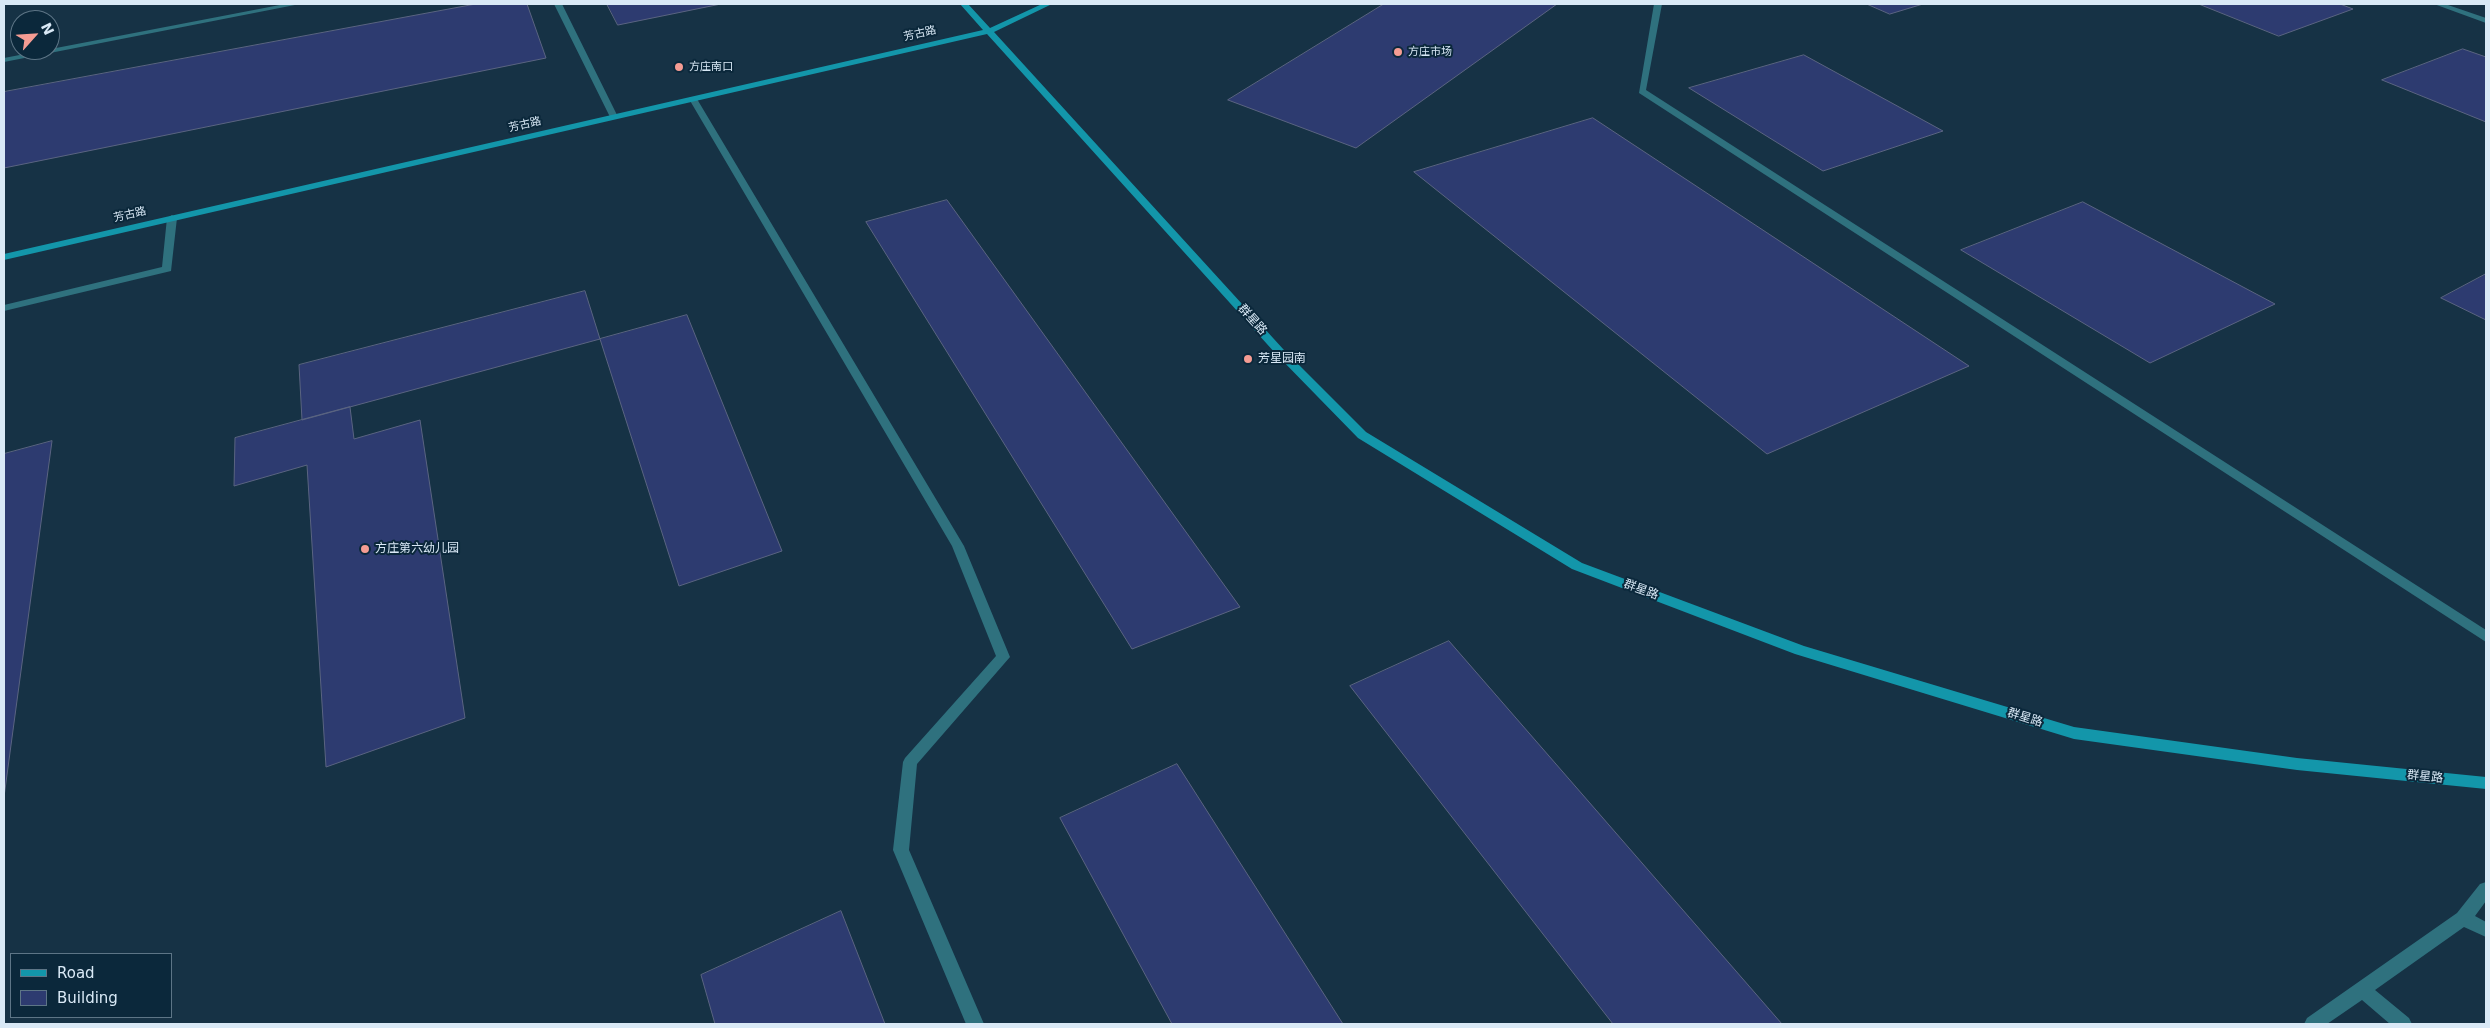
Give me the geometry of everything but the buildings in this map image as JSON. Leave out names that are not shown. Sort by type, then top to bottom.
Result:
[{"type":"street","name":"群星路","points":[[964,4],[1280,352],[1362,435],[1577,566],[1800,650],[2074,733],[2297,764],[2486,783]]},
{"type":"street","name":"芳古路","points":[[4,257],[989,31],[1048,4]]},
{"type":"lane","points":[[4,60],[296,4]]},
{"type":"lane","points":[[558,4],[614,117]]},
{"type":"lane","points":[[1658,4],[1642,91],[2486,637]]},
{"type":"lane","points":[[2438,4],[2486,21]]},
{"type":"lane","points":[[693,99],[958,546],[1003,657],[910,762],[901,850],[975,1024]]},
{"type":"lane","points":[[4,308],[168,269],[172,218]]},
{"type":"lane","points":[[2313,1024],[2463,918],[2486,889]]},
{"type":"lane","points":[[2463,918],[2486,930]]},
{"type":"lane","points":[[2362,989],[2402,1024]]},
{"type":"place","name":"方庄市场","points":[[1398,52]]},
{"type":"place","name":"方庄南口","points":[[679,67]]},
{"type":"place","name":"芳星园南","points":[[1248,359]]},
{"type":"place","name":"方庄第六幼儿园","points":[[365,549]]}]
